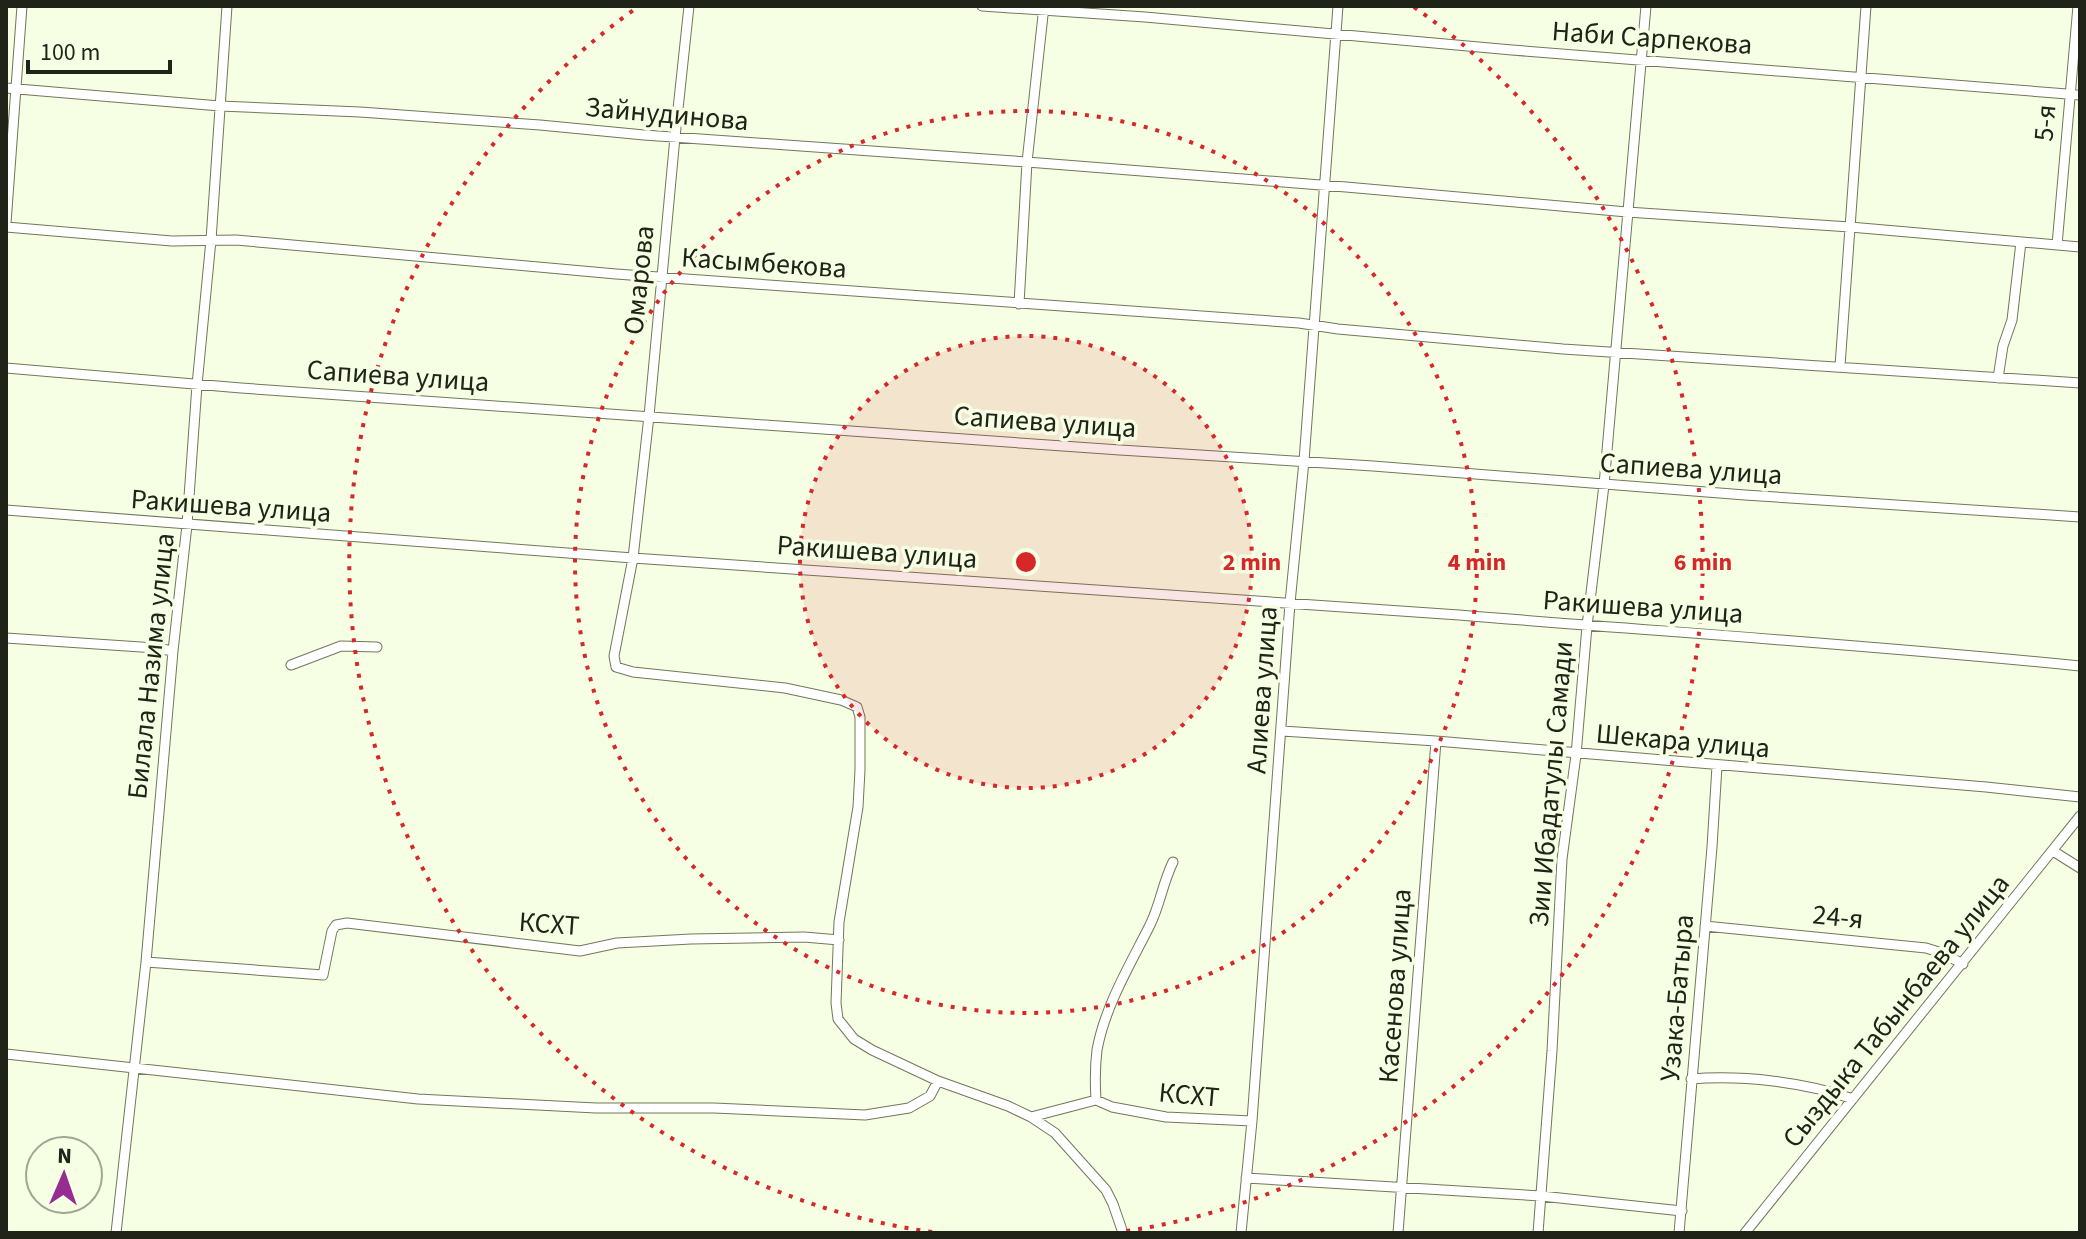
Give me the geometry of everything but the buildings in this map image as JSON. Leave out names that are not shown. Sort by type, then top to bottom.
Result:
[{"type":"street","points":[[6,225],[11,89],[22,6]]},
{"type":"street","name":"Билала Назима улица","points":[[116,1233],[146,962],[187,525],[227,6]]},
{"type":"street","name":"Омарова","points":[[689,6],[633,558],[614,656],[616,667],[633,672],[785,688],[841,700],[857,707],[860,717],[859,795],[839,922],[839,940]]},
{"type":"street","name":"Наби Сарпекова","points":[[982,6],[1044,8],[1512,50],[2075,94]]},
{"type":"street","name":"Алиева улица","points":[[1241,1233],[1338,6]]},
{"type":"street","name":"Зии Ибадатулы Самади","points":[[1538,1233],[1553,1037],[1562,859],[1604,485],[1646,6]]},
{"type":"street","points":[[1840,366],[1866,6]]},
{"type":"street","name":"5-я","points":[[2057,245],[2075,94],[2078,6]]},
{"type":"street","points":[[1019,304],[1027,162],[1044,8]]},
{"type":"street","name":"Зайнудинова","points":[[11,89],[1027,162],[2080,247]]},
{"type":"street","name":"Касымбекова","points":[[6,225],[172,241],[236,240],[662,277],[1299,323],[1563,349],[2080,383]]},
{"type":"street","points":[[1998,378],[2003,346],[2012,320],[2021,242]]},
{"type":"street","name":"Сапиева улица","points":[[6,368],[197,385],[2080,517]]},
{"type":"street","name":"Ракишева улица","points":[[6,510],[633,558],[1459,615],[2080,666]]},
{"type":"street","points":[[6,638],[173,651]]},
{"type":"street","points":[[291,665],[341,646],[377,647]]},
{"type":"street","name":"Шекара улица","points":[[1282,731],[1436,741],[2080,797]]},
{"type":"street","name":"Касенова улица","points":[[1398,1233],[1436,741]]},
{"type":"street","name":"Узака-Батыра","points":[[1679,1233],[1717,766]]},
{"type":"street","name":"Сыздыка Табынбаева улица","points":[[1745,1233],[2080,816]]},
{"type":"street","points":[[2053,851],[2080,868]]},
{"type":"street","points":[[1031,1117],[1096,1100],[1097,1050],[1107,1014],[1128,965],[1151,924],[1173,862]]},
{"type":"street","name":"КСХТ","points":[[146,962],[323,975],[332,931],[336,925],[347,923],[580,951],[617,943],[691,939],[804,937],[839,940]]},
{"type":"street","name":"24-я","points":[[1705,926],[1926,948],[1963,964]]},
{"type":"street","points":[[839,940],[838,1019],[854,1039],[938,1081],[1008,1106],[1055,1133],[1106,1190],[1123,1233]]},
{"type":"street","points":[[6,1054],[418,1099],[596,1108],[714,1108],[865,1115],[909,1108],[930,1096],[938,1081]]},
{"type":"street","points":[[1691,1079],[1798,1084],[1853,1099]]},
{"type":"street","name":"КСХТ","points":[[1096,1100],[1112,1107],[1166,1117],[1252,1121]]},
{"type":"street","points":[[1246,1178],[1541,1196],[1682,1211]]}]
